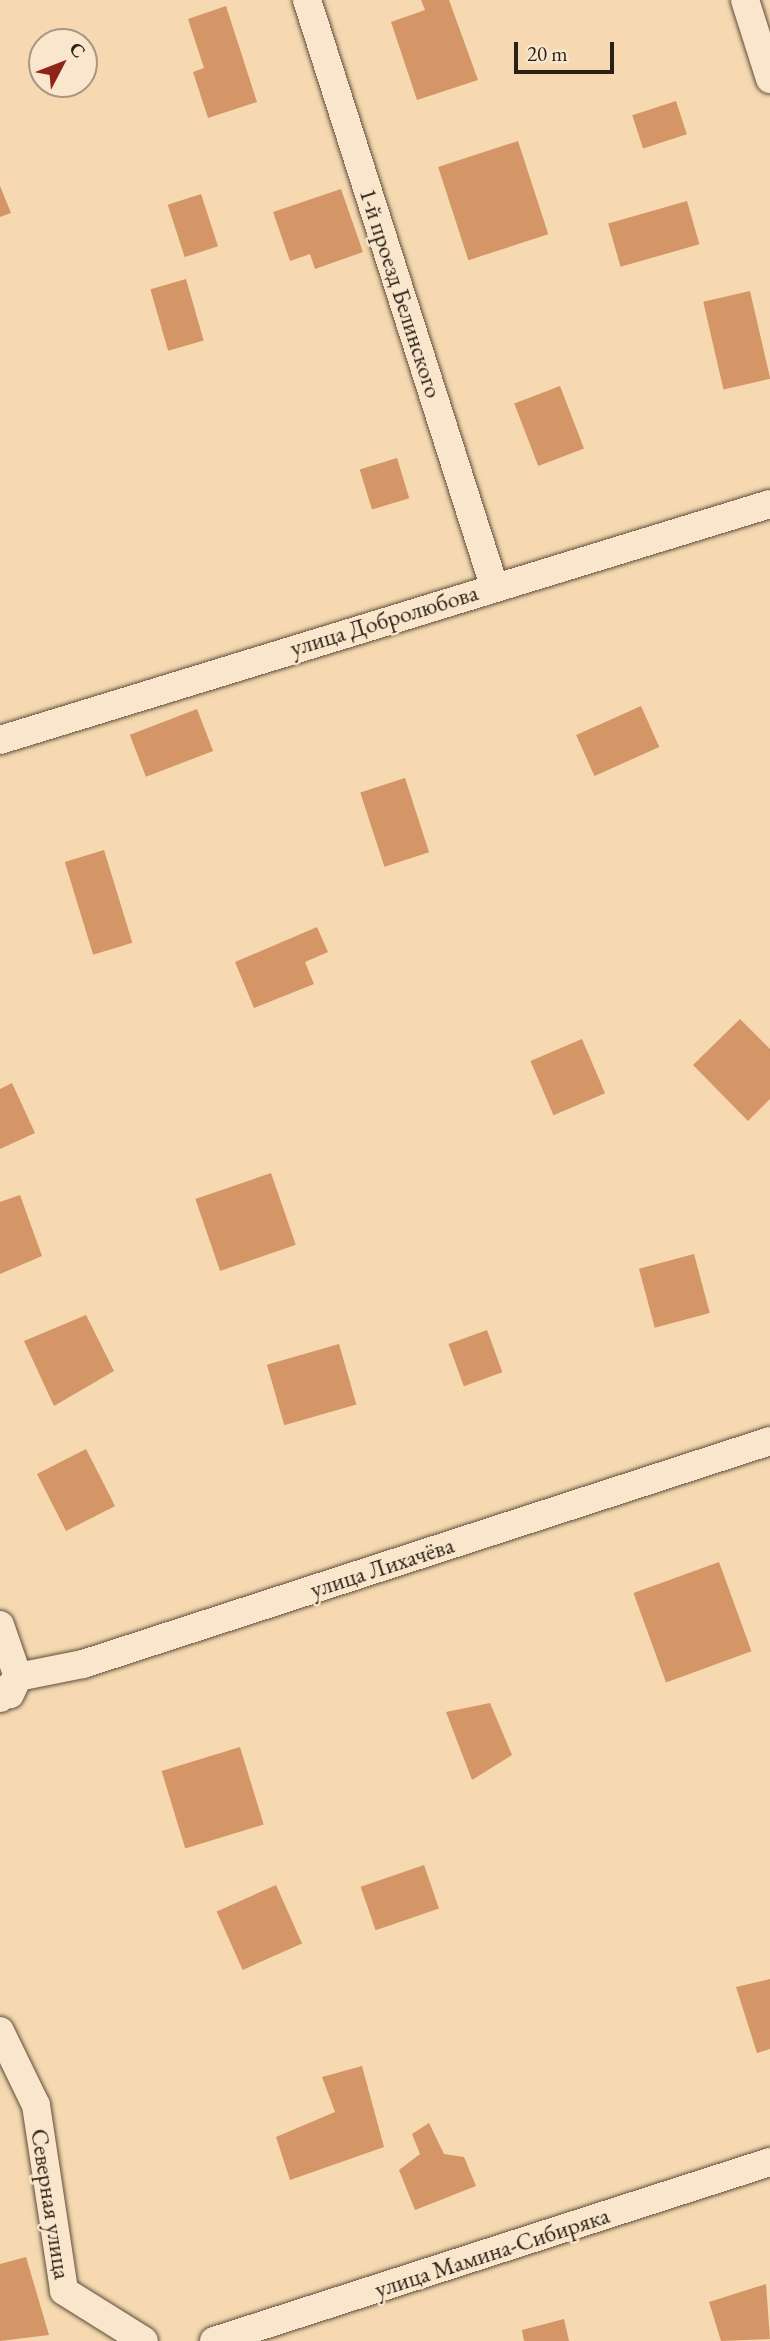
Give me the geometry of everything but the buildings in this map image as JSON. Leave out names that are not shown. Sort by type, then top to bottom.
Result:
[{"type":"street","name":"1-й проезд Белинского","points":[[307,0],[494,586]]},
{"type":"street","points":[[745,0],[770,79]]},
{"type":"street","name":"улица Добролюбова","points":[[0,740],[494,586],[770,504]]},
{"type":"street","name":"улица Лихачёва","points":[[18,1677],[83,1664],[770,1441]]},
{"type":"street","points":[[0,1625],[18,1677],[0,1716]]},
{"type":"street","points":[[0,1698],[18,1677]]},
{"type":"street","name":"Северная улица","points":[[0,2031],[36,2105],[64,2291],[144,2341]]},
{"type":"street","name":"улица Мамина-Сибиряка","points":[[214,2341],[770,2162]]}]
